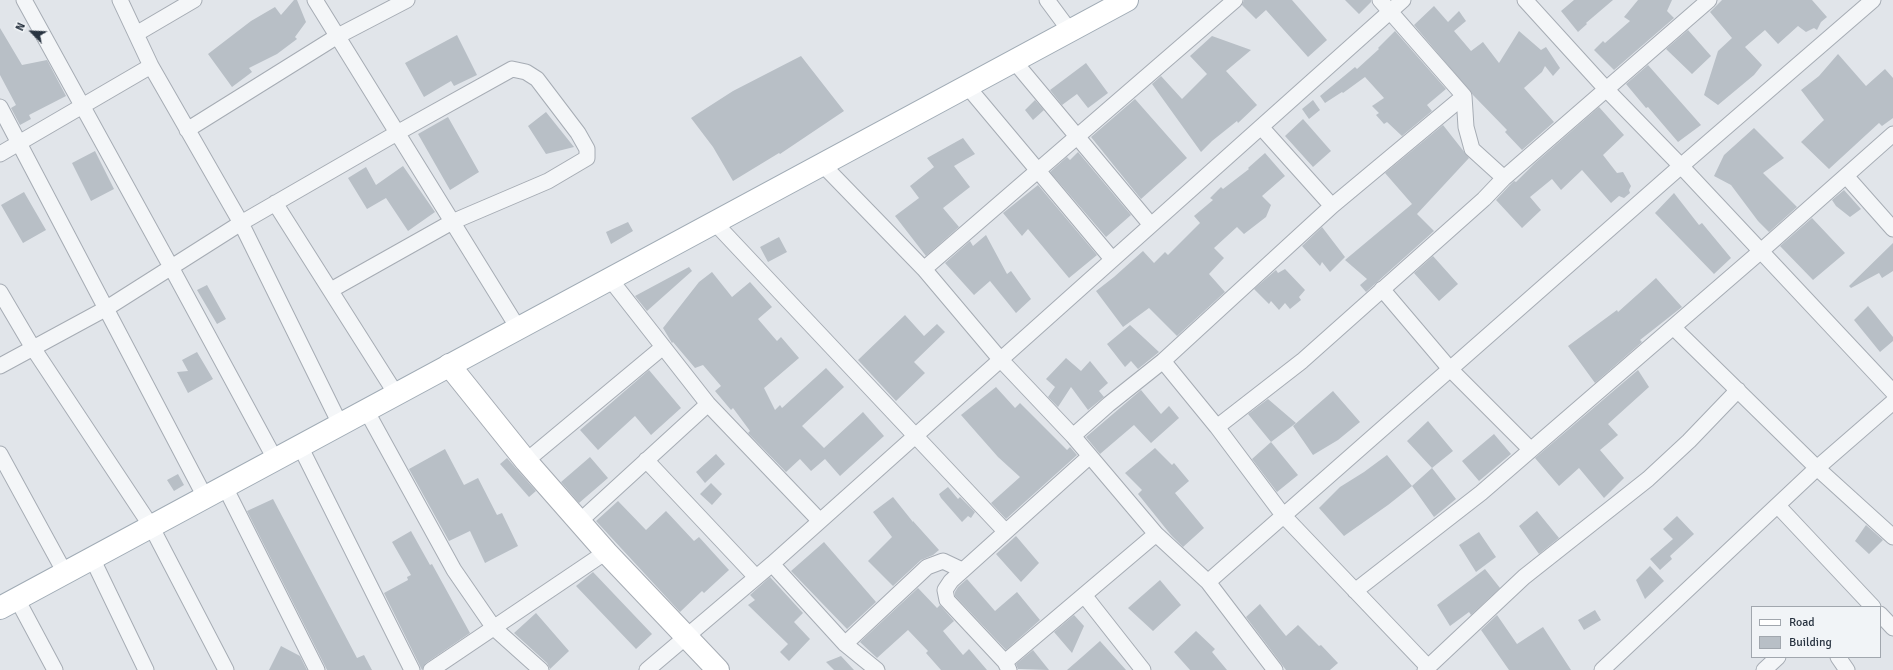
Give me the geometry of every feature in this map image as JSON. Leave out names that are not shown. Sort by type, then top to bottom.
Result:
[{"type":"main road","points":[[9,603],[1127,0]]},
{"type":"main road","points":[[449,365],[526,461],[606,552],[718,670]]},
{"type":"street","points":[[24,0],[275,459]]},
{"type":"street","points":[[120,0],[151,66],[240,223],[340,424]]},
{"type":"street","points":[[136,34],[194,0]]},
{"type":"street","points":[[315,0],[336,37],[518,328]]},
{"type":"street","points":[[187,130],[336,37],[407,0]]},
{"type":"street","points":[[1047,0],[1070,31]]},
{"type":"street","points":[[924,269],[1235,0]]},
{"type":"street","points":[[1380,0],[1464,96],[1466,127],[1472,149],[1504,178]]},
{"type":"street","points":[[647,670],[772,564],[1000,358],[1403,0]]},
{"type":"street","points":[[1525,0],[1606,89],[1682,166],[1893,392]]},
{"type":"street","points":[[1217,427],[1302,361],[1484,199],[1504,178],[1708,0]]},
{"type":"street","points":[[1208,582],[1873,0]]},
{"type":"street","points":[[1014,61],[1151,225]]},
{"type":"street","points":[[0,154],[20,144],[151,66]]},
{"type":"street","points":[[0,366],[107,308],[240,223],[512,69],[526,72],[537,79],[587,148],[587,158],[548,181],[452,222],[331,290]]},
{"type":"street","points":[[967,86],[1112,259]]},
{"type":"street","points":[[1073,436],[1109,404],[1163,361],[1332,206],[1464,96]]},
{"type":"street","points":[[0,107],[205,497]]},
{"type":"street","points":[[1261,127],[1332,206]]},
{"type":"street","points":[[1356,591],[1481,493],[1530,449],[1761,251],[1893,134]]},
{"type":"street","points":[[822,164],[924,269],[1000,358],[1073,436],[1156,534],[1208,582],[1274,670]]},
{"type":"street","points":[[1846,176],[1893,230]]},
{"type":"street","points":[[275,203],[396,394]]},
{"type":"street","points":[[714,222],[1005,531]]},
{"type":"street","points":[[610,279],[708,404],[820,521]]},
{"type":"street","points":[[1382,289],[1450,369],[1530,449]]},
{"type":"street","points":[[0,292],[33,348],[151,526],[226,670]]},
{"type":"street","points":[[1673,327],[1817,468],[1893,537]]},
{"type":"street","points":[[526,461],[663,347]]},
{"type":"street","points":[[1163,361],[1217,427],[1283,515],[1356,591],[1426,669],[1524,577],[1648,479],[1689,441],[1738,390]]},
{"type":"street","points":[[1602,670],[1817,468],[1893,402]]},
{"type":"street","points":[[580,522],[708,404]]},
{"type":"street","points":[[366,410],[454,570],[494,628],[541,670]]},
{"type":"street","points":[[300,446],[412,670]]},
{"type":"street","points":[[0,454],[65,573]]},
{"type":"street","points":[[1090,456],[950,581],[945,590],[947,600],[1007,666],[1084,596],[1156,534]]},
{"type":"street","points":[[646,460],[756,577]]},
{"type":"street","points":[[225,487],[316,670]]},
{"type":"street","points":[[1778,506],[1872,606]]},
{"type":"street","points":[[431,670],[606,552]]},
{"type":"street","points":[[92,558],[146,670]]},
{"type":"street","points":[[845,644],[927,567],[943,561],[962,570]]},
{"type":"street","points":[[772,564],[845,644],[877,670]]},
{"type":"street","points":[[1084,596],[1143,670]]},
{"type":"street","points":[[9,603],[55,670]]},
{"type":"street","points":[[1764,670],[1777,658]]},
{"type":"building","points":[[294,0],[297,0],[306,22],[295,37],[297,39],[277,54],[249,68],[252,72],[232,87],[208,54],[251,21],[275,7],[281,15]]},
{"type":"building","points":[[1244,0],[1292,0],[1327,40],[1308,57],[1266,10],[1256,19],[1242,5]]},
{"type":"building","points":[[1345,0],[1371,0],[1371,2],[1359,14]]},
{"type":"building","points":[[1574,0],[1613,0],[1586,23],[1587,24],[1578,32],[1561,11]]},
{"type":"building","points":[[1638,0],[1672,0],[1667,11],[1674,18],[1614,70],[1594,50],[1603,41],[1605,43],[1630,21],[1624,17]]},
{"type":"building","points":[[1722,0],[1812,0],[1827,17],[1821,22],[1817,30],[1814,28],[1806,32],[1798,26],[1778,44],[1765,30],[1745,47],[1762,65],[1754,75],[1718,105],[1704,95],[1718,51],[1732,38],[1710,12]]},
{"type":"building","points":[[1434,6],[1448,22],[1459,11],[1466,21],[1454,31],[1471,51],[1483,42],[1499,63],[1519,31],[1541,50],[1546,47],[1560,68],[1553,76],[1545,66],[1542,72],[1524,88],[1554,122],[1522,150],[1505,132],[1507,130],[1473,95],[1414,25]]},
{"type":"building","points":[[0,28],[22,65],[47,60],[66,96],[29,115],[31,119],[20,125],[11,108],[16,105],[0,75]]},
{"type":"building","points":[[1688,30],[1711,56],[1692,74],[1666,49]]},
{"type":"building","points":[[1395,31],[1446,89],[1427,105],[1432,111],[1402,136],[1387,122],[1384,124],[1376,115],[1379,113],[1372,106],[1384,98],[1365,77],[1343,93],[1342,92],[1325,103],[1320,96],[1355,67],[1357,69],[1379,49],[1378,48]]},
{"type":"building","points":[[457,35],[477,75],[454,86],[451,81],[424,97],[405,63]]},
{"type":"building","points":[[1212,36],[1251,50],[1226,71],[1257,105],[1238,123],[1237,121],[1201,152],[1152,84],[1161,76],[1182,99],[1207,74],[1190,56]]},
{"type":"building","points":[[1838,54],[1866,86],[1885,69],[1893,78],[1893,118],[1882,126],[1879,123],[1829,169],[1801,142],[1824,120],[1801,90],[1819,76]]},
{"type":"building","points":[[801,56],[844,111],[780,154],[779,153],[733,181],[713,147],[691,118],[733,91]]},
{"type":"building","points":[[1086,63],[1108,93],[1088,108],[1077,94],[1062,105],[1050,90]]},
{"type":"building","points":[[1648,65],[1701,125],[1678,142],[1626,84]]},
{"type":"building","points":[[1135,99],[1187,158],[1141,199],[1091,137]]},
{"type":"building","points":[[1035,100],[1044,110],[1033,120],[1025,110]]},
{"type":"building","points":[[1313,100],[1320,110],[1309,119],[1302,109]]},
{"type":"building","points":[[1599,107],[1624,135],[1603,155],[1617,173],[1623,172],[1631,186],[1629,190],[1630,193],[1624,198],[1619,196],[1611,203],[1582,170],[1561,190],[1552,179],[1530,197],[1541,210],[1522,228],[1496,200],[1514,181],[1516,182],[1535,163]]},
{"type":"building","points":[[546,112],[574,147],[546,154],[528,126]]},
{"type":"building","points":[[448,117],[479,172],[450,190],[418,134]]},
{"type":"building","points":[[1303,119],[1331,151],[1313,167],[1285,136]]},
{"type":"building","points":[[1443,125],[1469,158],[1417,214],[1434,231],[1366,292],[1360,285],[1367,279],[1345,260],[1412,204],[1385,173]]},
{"type":"building","points":[[1754,128],[1784,158],[1763,173],[1797,207],[1769,232],[1758,221],[1731,185],[1714,176],[1724,155]]},
{"type":"building","points":[[963,138],[975,154],[954,166],[970,187],[943,208],[959,227],[926,256],[895,216],[919,198],[910,186],[934,167],[927,158]]},
{"type":"building","points":[[95,151],[114,189],[91,201],[72,163]]},
{"type":"building","points":[[1078,152],[1131,215],[1106,237],[1050,172],[1067,157],[1070,160]]},
{"type":"building","points":[[1265,153],[1285,176],[1262,196],[1271,205],[1266,217],[1244,234],[1237,227],[1214,248],[1224,258],[1209,274],[1225,292],[1177,336],[1149,308],[1123,327],[1096,291],[1143,251],[1154,263],[1165,252],[1168,255],[1200,223],[1194,216],[1213,200],[1210,198],[1221,187],[1223,189],[1249,169],[1248,168]]},
{"type":"building","points":[[403,166],[435,212],[408,231],[386,198],[367,209],[348,178],[366,167],[376,185]]},
{"type":"building","points":[[1038,185],[1097,255],[1069,278],[1028,229],[1022,236],[1003,213]]},
{"type":"building","points":[[1844,190],[1861,209],[1850,217],[1836,206],[1832,200]]},
{"type":"building","points":[[24,192],[46,230],[23,243],[1,205]]},
{"type":"building","points":[[1674,193],[1699,225],[1702,223],[1731,258],[1714,274],[1655,213]]},
{"type":"building","points":[[1812,218],[1845,253],[1813,280],[1780,246]]},
{"type":"building","points":[[628,222],[633,231],[611,244],[606,232]]},
{"type":"building","points":[[1322,227],[1345,257],[1330,272],[1322,262],[1320,266],[1302,246]]},
{"type":"building","points":[[986,235],[1007,274],[1011,271],[1031,299],[1016,313],[990,281],[974,295],[945,263],[970,241],[973,246]]},
{"type":"building","points":[[779,237],[787,252],[768,262],[760,247]]},
{"type":"building","points":[[1893,243],[1893,271],[1882,278],[1879,273],[1851,288],[1849,286]]},
{"type":"building","points":[[1433,256],[1458,284],[1439,301],[1414,273]]},
{"type":"building","points":[[689,267],[692,271],[647,311],[635,296]]},
{"type":"building","points":[[1285,269],[1305,290],[1299,297],[1301,300],[1290,309],[1285,303],[1279,310],[1271,301],[1269,304],[1254,289],[1276,270],[1278,273]]},
{"type":"building","points":[[712,272],[732,297],[750,282],[772,307],[758,319],[777,341],[781,337],[799,358],[764,388],[775,410],[780,405],[782,408],[826,368],[844,387],[802,426],[824,448],[863,412],[884,436],[840,476],[825,459],[811,471],[800,459],[786,472],[748,433],[750,431],[733,408],[731,410],[715,391],[721,386],[703,365],[695,368],[673,342],[672,343],[663,328],[699,282]]},
{"type":"building","points":[[1656,278],[1682,307],[1640,340],[1642,342],[1595,383],[1568,346],[1617,310],[1618,312]]},
{"type":"building","points":[[207,285],[226,319],[217,324],[197,290]]},
{"type":"building","points":[[1868,306],[1893,337],[1893,341],[1880,352],[1854,320]]},
{"type":"building","points":[[905,315],[924,336],[937,324],[945,332],[914,362],[925,373],[896,401],[858,360]]},
{"type":"building","points":[[1130,325],[1159,352],[1138,369],[1131,361],[1125,367],[1107,344]]},
{"type":"building","points":[[197,352],[213,379],[188,393],[177,372],[188,371],[182,360]]},
{"type":"building","points":[[1066,358],[1081,371],[1090,361],[1108,383],[1099,391],[1104,397],[1088,410],[1071,387],[1058,407],[1048,397],[1055,387],[1046,379]]},
{"type":"building","points":[[649,370],[681,408],[651,435],[635,416],[598,450],[580,430]]},
{"type":"building","points":[[1638,370],[1649,387],[1608,424],[1618,435],[1600,450],[1624,478],[1604,498],[1579,468],[1559,486],[1535,458]]},
{"type":"building","points":[[996,387],[1015,408],[1020,403],[1067,450],[1070,447],[1077,455],[1006,519],[991,503],[1020,477],[998,457],[961,415]]},
{"type":"building","points":[[1141,390],[1161,414],[1169,406],[1179,418],[1151,443],[1134,425],[1100,454],[1086,437]]},
{"type":"building","points":[[1333,391],[1360,422],[1338,440],[1313,455],[1293,426]]},
{"type":"building","points":[[1268,399],[1296,423],[1271,442],[1248,414]]},
{"type":"building","points":[[1428,421],[1453,451],[1432,468],[1407,441]]},
{"type":"building","points":[[1494,434],[1511,454],[1479,481],[1462,461]]},
{"type":"building","points":[[1271,442],[1298,475],[1277,492],[1252,459]]},
{"type":"building","points":[[1155,448],[1172,465],[1174,463],[1189,481],[1175,493],[1204,528],[1183,547],[1171,535],[1138,494],[1142,490],[1125,473]]},
{"type":"building","points":[[445,449],[464,485],[478,478],[497,515],[502,513],[518,546],[485,563],[470,531],[449,541],[409,469]]},
{"type":"building","points":[[716,454],[725,464],[705,483],[696,472]]},
{"type":"building","points":[[1387,455],[1412,486],[1344,536],[1319,508],[1340,487]]},
{"type":"building","points":[[590,457],[608,478],[579,503],[561,482]]},
{"type":"building","points":[[507,458],[536,491],[529,497],[500,464]]},
{"type":"building","points":[[1432,468],[1456,499],[1434,517],[1412,486]]},
{"type":"building","points":[[178,474],[184,485],[174,491],[167,480]]},
{"type":"building","points":[[711,483],[722,494],[712,505],[700,494]]},
{"type":"building","points":[[948,487],[958,499],[960,497],[975,512],[971,518],[968,516],[962,522],[941,498],[939,494]]},
{"type":"building","points":[[893,497],[913,522],[939,550],[933,555],[921,560],[893,586],[868,561],[892,537],[873,512]]},
{"type":"building","points":[[273,499],[357,658],[364,655],[372,670],[327,670],[247,511]]},
{"type":"building","points":[[618,501],[646,530],[666,511],[694,541],[699,537],[729,570],[704,593],[702,591],[680,612],[596,521]]},
{"type":"building","points":[[1537,511],[1559,538],[1539,554],[1519,526]]},
{"type":"building","points":[[1677,516],[1694,534],[1670,556],[1672,559],[1660,570],[1650,559],[1673,539],[1663,529]]},
{"type":"building","points":[[1866,525],[1883,540],[1869,554],[1855,541]]},
{"type":"building","points":[[411,531],[430,565],[432,564],[470,633],[426,663],[422,670],[384,593],[408,580],[407,577],[411,575],[392,542]]},
{"type":"building","points":[[1479,532],[1496,557],[1476,572],[1459,545]]},
{"type":"building","points":[[1016,536],[1039,563],[1021,582],[996,554]]},
{"type":"building","points":[[824,542],[876,602],[847,629],[791,571]]},
{"type":"building","points":[[1650,566],[1664,581],[1645,599],[1636,580]]},
{"type":"building","points":[[1485,569],[1500,588],[1471,615],[1469,612],[1450,626],[1437,605]]},
{"type":"building","points":[[593,572],[652,634],[636,649],[576,586]]},
{"type":"building","points":[[770,577],[803,613],[794,622],[810,639],[789,661],[780,652],[788,644],[748,605],[755,600],[750,595]]},
{"type":"building","points":[[967,579],[995,611],[1017,592],[1040,620],[1006,650],[955,596],[955,592],[958,587]]},
{"type":"building","points":[[1160,580],[1181,605],[1153,631],[1128,608]]},
{"type":"building","points":[[918,588],[937,608],[940,605],[954,621],[943,631],[963,655],[969,649],[987,670],[941,670],[926,653],[928,651],[908,630],[877,658],[860,642]]},
{"type":"building","points":[[1260,604],[1286,636],[1298,625],[1319,646],[1321,645],[1338,663],[1330,670],[1286,670],[1246,617]]},
{"type":"building","points":[[1595,610],[1601,620],[1584,630],[1578,620]]},
{"type":"building","points":[[536,613],[569,651],[550,669],[547,663],[514,633]]},
{"type":"building","points":[[1074,615],[1084,626],[1072,653],[1054,632]]},
{"type":"building","points":[[1497,615],[1517,644],[1543,627],[1571,670],[1509,670],[1481,630]]},
{"type":"building","points":[[1196,631],[1215,649],[1212,652],[1227,670],[1190,670],[1174,652]]},
{"type":"building","points":[[1100,641],[1126,670],[1067,670],[1082,657]]},
{"type":"building","points":[[281,646],[300,656],[307,670],[269,670]]},
{"type":"building","points":[[1033,650],[1049,670],[1018,669],[1016,664]]},
{"type":"building","points":[[841,656],[854,670],[834,670],[826,662]]}]
